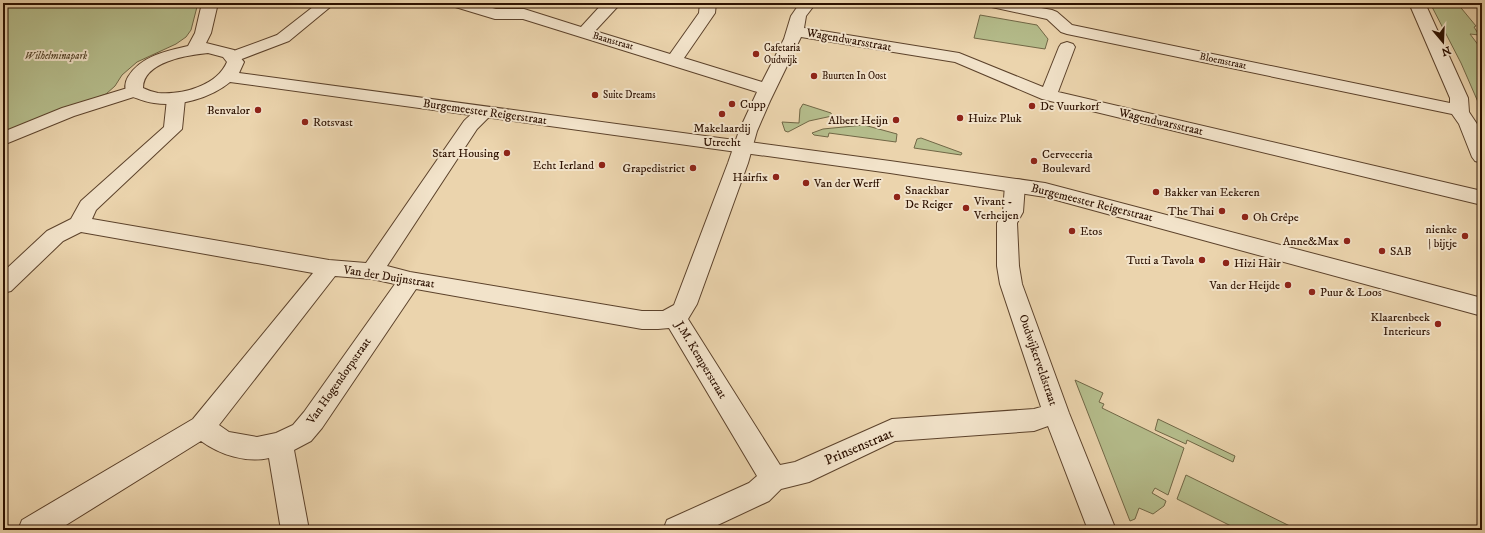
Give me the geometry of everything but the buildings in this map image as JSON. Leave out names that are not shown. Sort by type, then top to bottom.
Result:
[{"type":"street","points":[[195,49],[203,33],[210,3]]},
{"type":"street","points":[[234,57],[282,38],[327,3]]},
{"type":"street","name":"Baanstraat","points":[[457,3],[494,14],[516,8],[524,14],[768,88]]},
{"type":"street","points":[[584,32],[607,7],[613,3]]},
{"type":"street","points":[[675,59],[707,13],[708,3]]},
{"type":"street","points":[[741,148],[796,31],[797,20],[808,3]]},
{"type":"street","name":"Bloemstraat","points":[[992,3],[1052,15],[1067,29],[1459,110]]},
{"type":"street","points":[[1417,3],[1459,98],[1459,110],[1468,124],[1482,157]]},
{"type":"street","name":"Wagendwarsstraat","points":[[796,31],[959,58],[1048,95],[1482,198]]},
{"type":"street","points":[[1048,95],[1067,47]]},
{"type":"street","points":[[3,139],[68,112],[134,91],[148,98],[176,99],[205,91],[228,78],[234,70],[236,63],[234,57],[229,52],[220,49],[195,49],[164,57],[150,64],[140,72],[133,86],[134,91]]},
{"type":"street","name":"Burgemeester Reigerstraat","points":[[228,78],[485,112],[1045,190],[1482,307]]},
{"type":"street","points":[[3,285],[55,236],[79,224],[88,206],[173,129],[176,99]]},
{"type":"street","points":[[372,272],[470,125],[485,112]]},
{"type":"street","name":"J.M. Kemperstraat","points":[[741,148],[738,163],[691,290],[682,311],[674,316],[773,479]]},
{"type":"street","name":"Oudwijkerveldstraat","points":[[1015,185],[1013,212],[1007,224],[1008,266],[1011,284],[1056,413],[1102,530]]},
{"type":"street","name":"Van der Duijnstraat","points":[[79,224],[329,268],[372,272],[410,280],[642,320],[659,321],[674,316]]},
{"type":"street","points":[[32,530],[202,427],[329,268]]},
{"type":"street","name":"Van Hogendorpstraat","points":[[202,427],[223,442],[257,449],[280,444],[302,433],[313,420],[410,280]]},
{"type":"street","name":"Prinsenstraat","points":[[677,530],[758,492],[773,479],[799,473],[892,430],[1034,420],[1056,413]]},
{"type":"street","points":[[280,444],[295,530]]},
{"type":"green space","name":"Wilhelminapark","points":[[3,3],[198,3],[191,30],[186,37],[176,44],[137,62],[122,75],[115,86],[106,94],[3,133]]},
{"type":"green space","points":[[1430,3],[1457,3],[1476,26],[1474,27],[1479,35],[1470,34],[1482,50],[1482,103],[1478,102],[1461,63]]},
{"type":"green space","points":[[980,15],[1037,25],[1048,39],[1045,49],[974,38]]},
{"type":"green space","points":[[803,104],[831,113],[832,116],[809,121],[788,132],[785,131],[782,122],[799,123],[800,109]]},
{"type":"green space","points":[[864,125],[897,134],[896,142],[829,133],[828,137],[814,135],[812,133],[823,129]]},
{"type":"green space","points":[[921,138],[962,153],[961,155],[914,148],[917,139]]},
{"type":"green space","points":[[1075,380],[1103,393],[1099,402],[1104,404],[1102,408],[1184,448],[1168,495],[1155,488],[1152,493],[1166,501],[1164,506],[1153,514],[1139,508],[1135,519],[1130,521]]},
{"type":"green space","points":[[1158,419],[1235,456],[1233,462],[1187,440],[1186,444],[1155,430]]},
{"type":"green space","points":[[1186,475],[1298,530],[1239,530],[1177,499]]},
{"type":"place","name":"Cafetaria Oudwijk","points":[[756,54]]},
{"type":"place","name":"Buurten In Oost","points":[[814,76]]},
{"type":"place","name":"Suite Dreams","points":[[595,95]]},
{"type":"place","name":"Cupp","points":[[732,104]]},
{"type":"place","name":"De Vuurkorf","points":[[1032,106]]},
{"type":"place","name":"Benvalor","points":[[258,110]]},
{"type":"place","name":"Makelaardij Utrecht","points":[[722,114]]},
{"type":"place","name":"Huize Pluk","points":[[960,118]]},
{"type":"place","name":"Albert Heijn","points":[[896,120]]},
{"type":"place","name":"Rotsvast","points":[[305,122]]},
{"type":"place","name":"Start Housing","points":[[507,153]]},
{"type":"place","name":"Cerveceria Boulevard","points":[[1034,161]]},
{"type":"place","name":"Echt Ierland","points":[[602,165]]},
{"type":"place","name":"Grapedistrict","points":[[693,168]]},
{"type":"place","name":"Hairfix","points":[[776,177]]},
{"type":"place","name":"Van der Werff","points":[[806,183]]},
{"type":"place","name":"Bakker van Eekeren","points":[[1156,192]]},
{"type":"place","name":"Snackbar De Reiger","points":[[897,197]]},
{"type":"place","name":"Vivant - Verheijen","points":[[966,208]]},
{"type":"place","name":"The Thai","points":[[1222,211]]},
{"type":"place","name":"Oh Crêpe","points":[[1245,217]]},
{"type":"place","name":"Etos","points":[[1072,231]]},
{"type":"place","name":"nienke | bijtje","points":[[1465,236]]},
{"type":"place","name":"Anne&Max","points":[[1347,241]]},
{"type":"place","name":"SAB","points":[[1382,251]]},
{"type":"place","name":"Tutti a Tavola","points":[[1202,260]]},
{"type":"place","name":"Hizi Hair","points":[[1226,263]]},
{"type":"place","name":"Van der Heijde","points":[[1288,285]]},
{"type":"place","name":"Puur & Loos","points":[[1312,292]]},
{"type":"place","name":"Klaarenbeek Interieurs","points":[[1438,324]]}]
